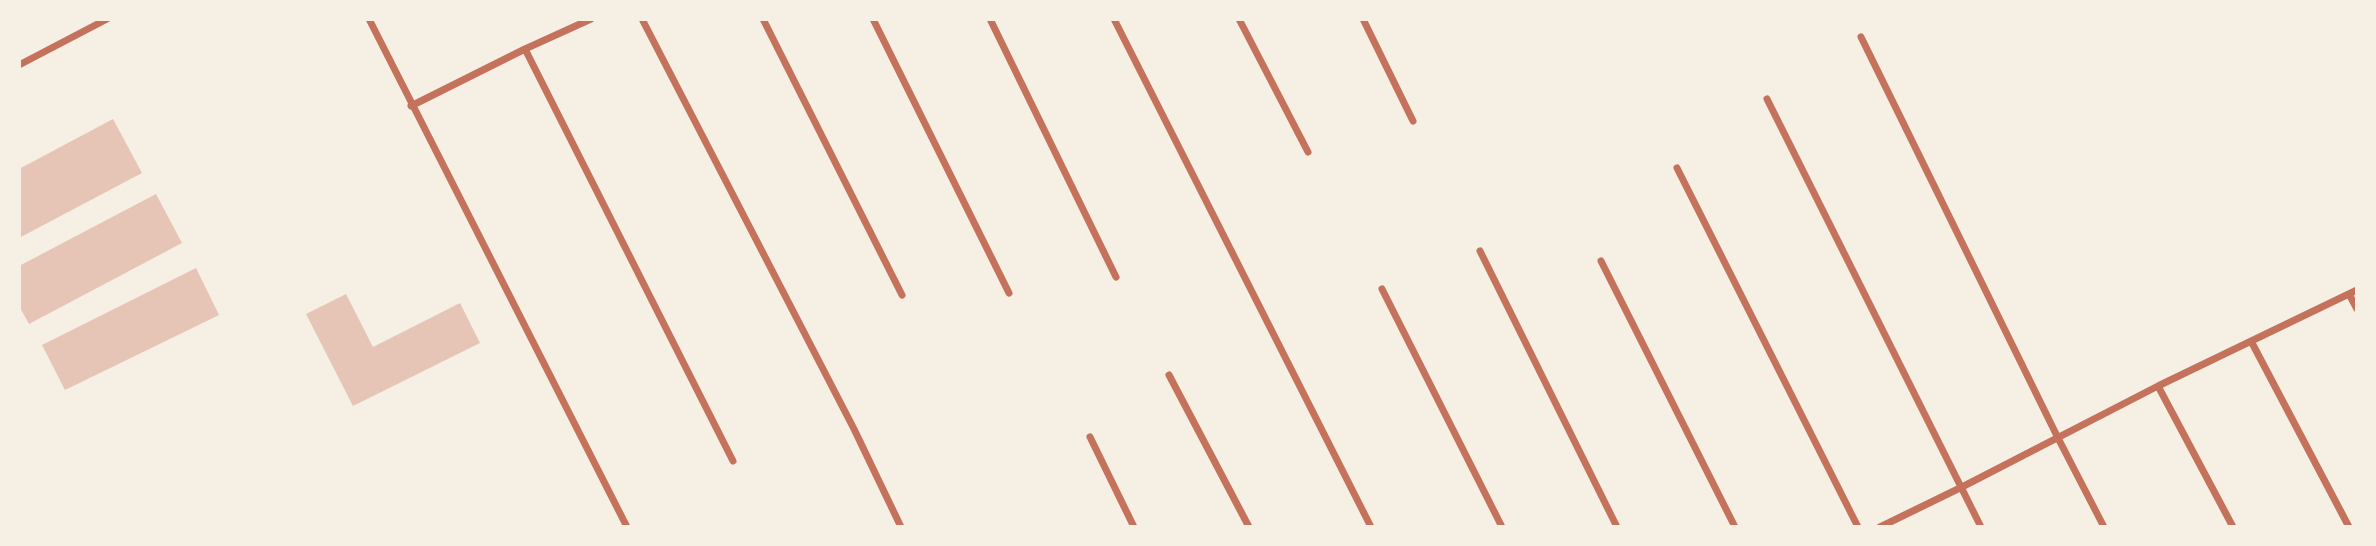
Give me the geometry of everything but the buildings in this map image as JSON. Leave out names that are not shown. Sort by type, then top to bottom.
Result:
[{"type":"street","points":[[369,19],[626,527]]},
{"type":"street","points":[[411,106],[591,19]]},
{"type":"street","points":[[642,19],[901,527]]},
{"type":"street","points":[[763,19],[902,295]]},
{"type":"street","points":[[873,19],[1009,293]]},
{"type":"street","points":[[990,19],[1116,278]]},
{"type":"street","points":[[1114,19],[1371,527]]},
{"type":"street","points":[[1239,19],[1308,152]]},
{"type":"street","points":[[1363,19],[1413,121]]},
{"type":"street","points":[[19,65],[105,20]]},
{"type":"street","points":[[1861,37],[2104,527]]},
{"type":"street","points":[[525,49],[733,461]]},
{"type":"street","points":[[1767,99],[1981,527]]},
{"type":"street","points":[[1677,169],[1858,527]]},
{"type":"street","points":[[1480,251],[1617,527]]},
{"type":"street","points":[[1601,261],[1735,527]]},
{"type":"street","points":[[1382,289],[1502,527]]},
{"type":"street","points":[[1880,527],[2158,386],[2353,292],[2357,309]]},
{"type":"street","points":[[2251,341],[2349,527]]},
{"type":"street","points":[[1169,375],[1249,527]]},
{"type":"street","points":[[2158,386],[2234,527]]},
{"type":"street","points":[[1090,437],[1134,527]]}]
